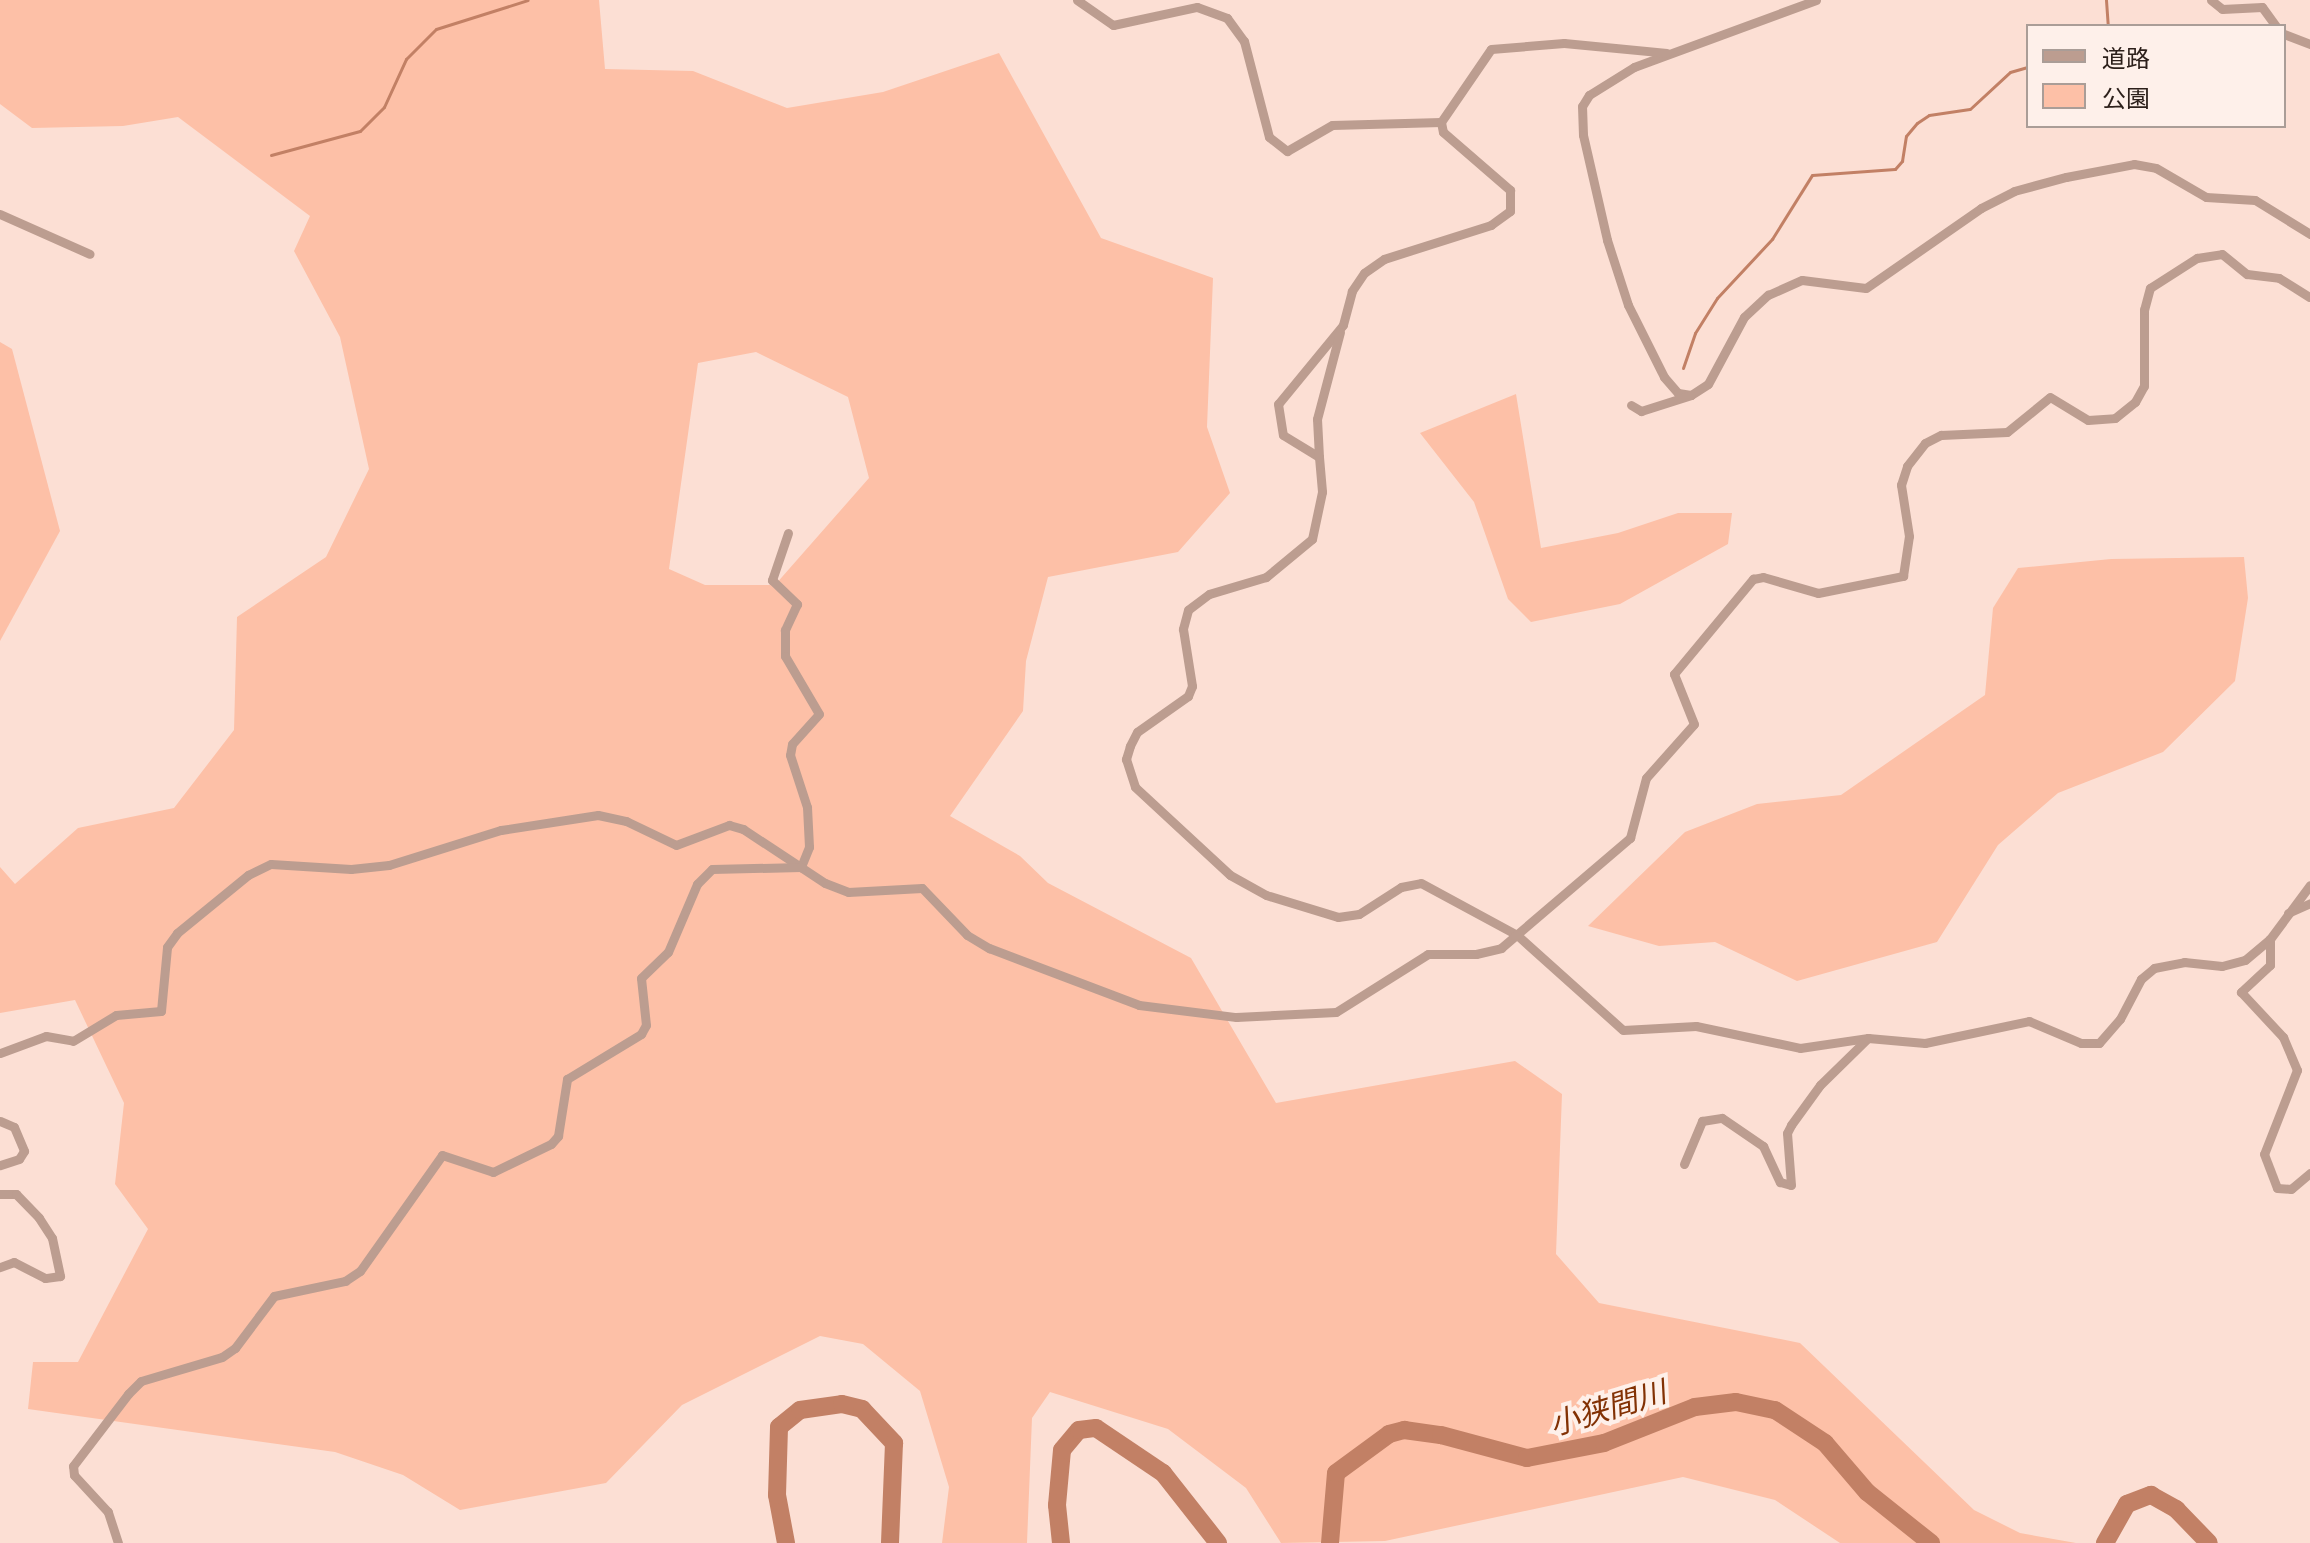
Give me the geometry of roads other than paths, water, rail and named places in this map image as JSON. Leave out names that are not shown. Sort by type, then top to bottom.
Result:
[{"type":"street","points":[[1077,0],[1113,25],[1197,7],[1227,18],[1244,41],[1269,137],[1287,151],[1332,125],[1441,122]]},
{"type":"street","points":[[1691,395],[1678,393],[1664,377],[1628,305],[1583,135],[1582,106],[1589,95],[1617,75],[1816,0]]},
{"type":"street","points":[[2211,0],[2222,9],[2262,7],[2275,24]]},
{"type":"street","points":[[2286,35],[2310,44]]},
{"type":"street","points":[[1671,53],[1564,43],[1491,49],[1441,122],[1443,132],[1510,190],[1510,211],[1491,225],[1384,259],[1364,273],[1352,291],[1317,419],[1322,492],[1312,539],[1266,577],[1209,594],[1188,610],[1183,629],[1192,686],[1188,696],[1137,732],[1126,759],[1129,776],[1230,875],[1266,895],[1349,917],[1401,887],[1421,883],[1517,935],[1623,1030],[1696,1026],[1800,1048],[1868,1038],[1925,1043],[2029,1021],[2081,1043],[2099,1043],[2120,1019],[2141,979],[2154,968],[2184,962],[2233,965],[2270,939],[2310,885]]},
{"type":"street","points":[[1631,405],[1641,411],[1691,395],[1716,374],[1744,317],[1768,295],[1802,280],[1866,288],[1981,208],[2014,191],[2066,177],[2134,164],[2156,168],[2206,197],[2255,200],[2310,234]]},
{"type":"street","points":[[0,214],[90,254]]},
{"type":"street","points":[[0,1053],[46,1036],[73,1041],[116,1015],[161,1011],[167,947],[177,933],[248,875],[271,864],[351,869],[389,865],[501,830],[598,815],[626,821],[676,845],[714,829],[743,829],[801,867],[848,892],[922,888],[967,935],[1139,1005],[1236,1017],[1336,1012],[1392,981],[1418,958],[1491,953],[1517,935],[1630,838],[1646,778],[1694,724],[1674,674],[1753,579],[1763,577],[1818,593],[1903,576],[1909,536],[1901,485],[1914,454],[1941,435],[2007,432],[2050,397],[2088,420],[2115,418],[2135,402],[2144,386],[2144,310],[2150,288],[2170,271],[2197,258],[2222,254],[2247,274],[2279,278],[2310,297]]},
{"type":"street","points":[[1319,457],[1283,435],[1278,404],[1343,325]]},
{"type":"street","points":[[788,533],[772,580],[797,604],[785,630],[785,656],[819,714],[792,744],[790,755],[807,807],[809,847],[801,867]]},
{"type":"street","points":[[118,1543],[108,1512],[74,1475],[73,1466],[141,1381],[222,1357],[235,1348],[274,1296],[345,1281],[360,1271],[442,1155],[493,1172],[551,1144],[558,1136],[567,1079],[641,1034],[646,1025],[641,978],[672,944],[697,884],[712,869],[801,867]]},
{"type":"street","points":[[2288,913],[2310,903]]},
{"type":"street","points":[[2270,939],[2270,965],[2241,992],[2283,1037],[2297,1070],[2264,1154],[2277,1188],[2291,1189],[2310,1173]]},
{"type":"street","points":[[1684,1164],[1702,1121],[1722,1118],[1763,1146],[1780,1182],[1791,1185],[1787,1133],[1791,1125],[1820,1085],[1868,1038]]},
{"type":"street","points":[[0,1121],[14,1127],[24,1151],[19,1159],[0,1165]]},
{"type":"street","points":[[0,1194],[16,1194],[39,1218],[52,1238],[60,1276],[45,1278],[14,1262],[0,1267]]},
{"type":"waterway","points":[[271,155],[360,131],[384,107],[406,59],[436,29],[528,0]]},
{"type":"waterway","points":[[2106,0],[2108,24]]},
{"type":"waterway","points":[[1683,368],[1695,333],[1717,298],[1772,239],[1812,175],[1895,169],[1902,161],[1906,136],[1917,123],[1929,115],[1970,109],[2010,72],[2026,68]]},
{"type":"waterway","name":"小狭間川","points":[[1330,1543],[1336,1473],[1389,1434],[1404,1430],[1441,1435],[1527,1458],[1604,1443],[1695,1407],[1736,1402],[1775,1410],[1825,1443],[1867,1492],[1931,1543]]},
{"type":"waterway","name":"小狭間川","points":[[786,1543],[777,1495],[779,1427],[800,1410],[842,1404],[862,1409],[894,1443],[890,1543]]},
{"type":"waterway","name":"小狭間川","points":[[1061,1543],[1057,1505],[1062,1450],[1079,1430],[1096,1428],[1163,1473],[1218,1543]]},
{"type":"waterway","name":"小狭間川","points":[[2105,1543],[2127,1504],[2151,1495],[2176,1509],[2209,1543]]}]
